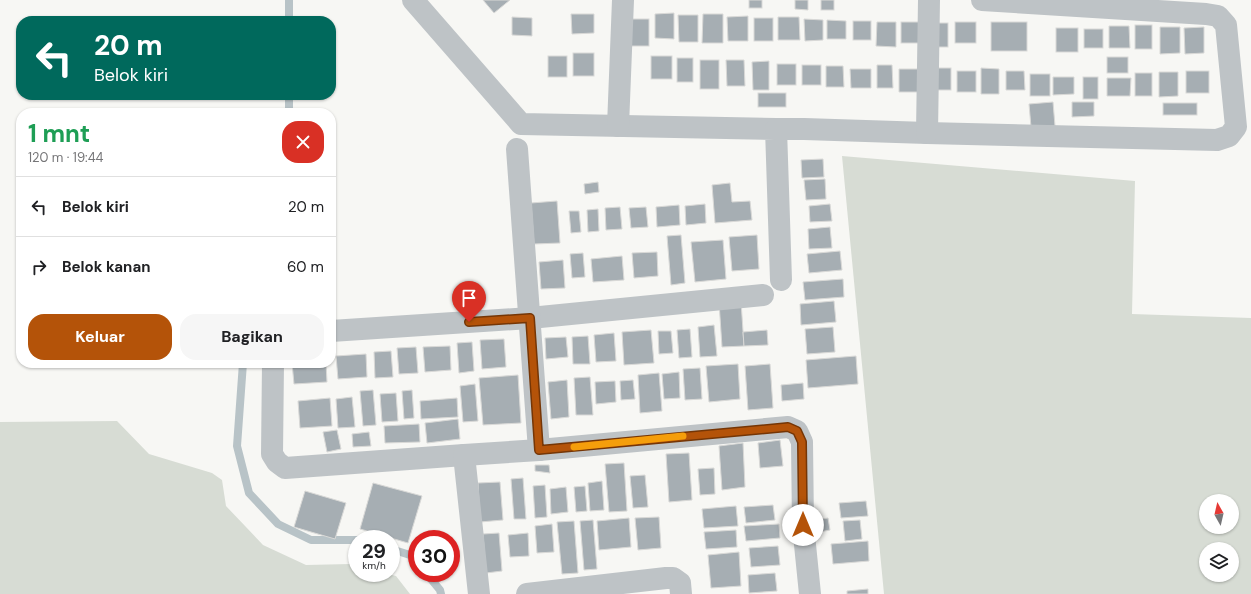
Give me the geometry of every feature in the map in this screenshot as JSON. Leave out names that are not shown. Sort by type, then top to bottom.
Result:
[{"type":"street","points":[[413,0],[521,124],[804,129],[1217,140],[1229,136],[1236,127],[1226,25],[1218,16],[982,0]]},
{"type":"street","points":[[618,126],[623,0]]},
{"type":"street","points":[[927,133],[929,0]]},
{"type":"street","points":[[776,129],[781,280]]},
{"type":"street","points":[[517,149],[539,450]]},
{"type":"street","points":[[336,331],[530,318],[763,295]]},
{"type":"street","points":[[273,368],[272,454],[277,462],[285,468],[539,450],[788,427],[797,431],[802,442],[803,525],[810,594]]},
{"type":"street","points":[[464,455],[479,594]]},
{"type":"street","points":[[527,594],[666,578],[673,578],[680,583],[681,594]]},
{"type":"shaded area","points":[[842,156],[1135,181],[1132,314],[1251,318],[1251,594],[884,594]]},
{"type":"shaded area","points":[[117,421],[149,454],[212,473],[222,480],[226,506],[263,545],[306,565],[348,564],[348,582],[400,581],[410,594],[0,594],[0,422]]},
{"type":"building","points":[[483,0],[510,0],[494,13]]},
{"type":"building","points":[[749,0],[762,0],[762,8],[749,8]]},
{"type":"building","points":[[795,0],[808,0],[808,10],[795,9]]},
{"type":"building","points":[[821,0],[834,0],[834,10],[821,10]]},
{"type":"building","points":[[674,13],[674,39],[655,38],[655,14]]},
{"type":"building","points":[[571,14],[594,14],[594,33],[572,34]]},
{"type":"building","points":[[703,14],[723,14],[723,43],[702,43]]},
{"type":"building","points":[[678,15],[698,15],[698,42],[679,42]]},
{"type":"building","points":[[748,16],[748,41],[728,41],[727,17]]},
{"type":"building","points":[[512,17],[532,18],[532,36],[512,35]]},
{"type":"building","points":[[778,17],[799,17],[800,40],[778,40]]},
{"type":"building","points":[[754,18],[773,18],[773,41],[754,41]]},
{"type":"building","points":[[631,19],[649,19],[649,46],[631,46]]},
{"type":"building","points":[[804,19],[823,20],[823,40],[805,41]]},
{"type":"building","points":[[827,20],[846,21],[846,39],[827,39]]},
{"type":"building","points":[[853,21],[871,21],[871,40],[853,40]]},
{"type":"building","points":[[877,22],[896,22],[896,47],[876,46]]},
{"type":"building","points":[[901,22],[923,22],[923,43],[901,43]]},
{"type":"building","points":[[955,22],[976,22],[976,43],[955,43]]},
{"type":"building","points":[[991,22],[1027,22],[1027,51],[991,51]]},
{"type":"building","points":[[932,23],[948,23],[948,47],[932,47]]},
{"type":"building","points":[[1135,25],[1152,25],[1152,49],[1135,49]]},
{"type":"building","points":[[1109,26],[1129,26],[1130,48],[1109,48]]},
{"type":"building","points":[[1160,27],[1180,27],[1180,53],[1160,54]]},
{"type":"building","points":[[1204,27],[1204,53],[1185,54],[1184,28]]},
{"type":"building","points":[[1056,28],[1078,28],[1078,52],[1056,52]]},
{"type":"building","points":[[1084,29],[1103,29],[1103,48],[1084,48]]},
{"type":"building","points":[[573,53],[594,53],[594,76],[573,76]]},
{"type":"building","points":[[548,56],[567,56],[567,77],[548,77]]},
{"type":"building","points":[[651,56],[672,56],[672,79],[651,79]]},
{"type":"building","points":[[1107,57],[1128,57],[1128,73],[1107,73]]},
{"type":"building","points":[[677,58],[693,58],[693,82],[677,82]]},
{"type":"building","points":[[700,60],[719,60],[719,89],[700,89]]},
{"type":"building","points":[[726,60],[744,60],[745,86],[727,86]]},
{"type":"building","points":[[769,61],[769,90],[753,90],[752,62]]},
{"type":"building","points":[[777,64],[796,64],[796,85],[777,85]]},
{"type":"building","points":[[802,65],[821,65],[821,85],[802,85]]},
{"type":"building","points":[[877,65],[892,65],[893,88],[877,88]]},
{"type":"building","points":[[826,66],[843,66],[844,87],[826,87]]},
{"type":"building","points":[[931,68],[951,68],[951,90],[931,90]]},
{"type":"building","points":[[981,68],[999,69],[999,94],[981,94]]},
{"type":"building","points":[[850,69],[871,69],[871,88],[851,88]]},
{"type":"building","points":[[899,69],[921,69],[922,92],[899,92]]},
{"type":"building","points":[[957,71],[976,71],[976,92],[957,92]]},
{"type":"building","points":[[1006,71],[1024,71],[1025,90],[1006,90]]},
{"type":"building","points":[[1186,71],[1209,71],[1209,93],[1186,93]]},
{"type":"building","points":[[1159,72],[1178,72],[1178,96],[1159,97]]},
{"type":"building","points":[[1135,73],[1152,73],[1152,96],[1135,96]]},
{"type":"building","points":[[1030,74],[1050,74],[1050,96],[1030,96]]},
{"type":"building","points":[[1053,77],[1074,77],[1074,94],[1053,95]]},
{"type":"building","points":[[1083,77],[1098,77],[1098,99],[1083,99]]},
{"type":"building","points":[[1107,78],[1131,78],[1130,96],[1107,96]]},
{"type":"building","points":[[758,93],[786,93],[786,107],[758,107]]},
{"type":"building","points":[[1053,102],[1055,126],[1031,127],[1029,104]]},
{"type":"building","points":[[1072,102],[1094,102],[1094,116],[1072,117]]},
{"type":"building","points":[[1163,103],[1197,103],[1197,115],[1163,115]]},
{"type":"building","points":[[823,159],[824,177],[802,178],[801,160]]},
{"type":"building","points":[[825,179],[826,199],[806,200],[804,180]]},
{"type":"building","points":[[598,182],[599,192],[585,194],[584,184]]},
{"type":"building","points":[[730,183],[732,202],[750,201],[752,220],[715,223],[712,185]]},
{"type":"building","points":[[557,201],[560,243],[534,244],[531,203]]},
{"type":"building","points":[[705,204],[706,223],[686,225],[685,206]]},
{"type":"building","points":[[830,204],[832,221],[810,222],[809,206]]},
{"type":"building","points":[[679,205],[680,225],[657,227],[656,207]]},
{"type":"building","points":[[620,207],[622,229],[606,230],[605,208]]},
{"type":"building","points":[[646,207],[648,227],[631,228],[629,208]]},
{"type":"building","points":[[598,209],[599,231],[588,232],[587,210]]},
{"type":"building","points":[[569,211],[579,211],[581,232],[571,233]]},
{"type":"building","points":[[830,227],[832,248],[809,249],[808,229]]},
{"type":"building","points":[[681,235],[685,283],[671,285],[667,236]]},
{"type":"building","points":[[757,235],[759,269],[732,271],[729,237]]},
{"type":"building","points":[[723,240],[726,279],[695,282],[691,242]]},
{"type":"building","points":[[840,251],[842,270],[809,273],[807,254]]},
{"type":"building","points":[[657,252],[658,276],[634,278],[632,253]]},
{"type":"building","points":[[583,253],[585,277],[572,278],[570,254]]},
{"type":"building","points":[[622,256],[624,280],[593,282],[591,259]]},
{"type":"building","points":[[563,260],[565,288],[541,289],[539,262]]},
{"type":"building","points":[[843,279],[844,297],[805,300],[803,282]]},
{"type":"building","points":[[741,301],[744,346],[722,347],[719,302]]},
{"type":"building","points":[[834,301],[836,322],[801,325],[800,304]]},
{"type":"building","points":[[714,325],[717,356],[700,357],[698,327]]},
{"type":"building","points":[[833,327],[835,352],[807,354],[805,329]]},
{"type":"building","points":[[690,329],[692,357],[679,358],[677,330]]},
{"type":"building","points":[[651,330],[654,363],[624,365],[622,332]]},
{"type":"building","points":[[767,330],[768,345],[744,346],[743,332]]},
{"type":"building","points":[[658,331],[671,331],[673,353],[659,354]]},
{"type":"building","points":[[614,333],[616,361],[596,362],[594,335]]},
{"type":"building","points":[[588,336],[590,364],[573,364],[572,337]]},
{"type":"building","points":[[566,337],[568,357],[546,359],[545,338]]},
{"type":"building","points":[[504,339],[506,367],[482,369],[480,340]]},
{"type":"building","points":[[472,342],[474,371],[459,373],[457,343]]},
{"type":"building","points":[[450,346],[451,370],[425,372],[423,347]]},
{"type":"building","points":[[416,347],[418,373],[399,374],[397,348]]},
{"type":"building","points":[[391,351],[393,377],[375,378],[374,352]]},
{"type":"building","points":[[366,354],[367,377],[338,379],[336,356]]},
{"type":"building","points":[[856,356],[858,384],[808,388],[806,360]]},
{"type":"building","points":[[738,364],[740,399],[709,402],[706,366]]},
{"type":"building","points":[[770,364],[773,408],[748,410],[745,366]]},
{"type":"building","points":[[292,368],[326,368],[327,382],[294,384]]},
{"type":"building","points":[[700,368],[702,399],[685,400],[683,369]]},
{"type":"building","points":[[679,372],[680,398],[664,399],[662,374]]},
{"type":"building","points":[[659,373],[662,411],[640,413],[638,375]]},
{"type":"building","points":[[518,375],[521,423],[483,425],[479,378]]},
{"type":"building","points":[[590,377],[593,415],[576,415],[574,378]]},
{"type":"building","points":[[567,380],[569,417],[551,419],[548,382]]},
{"type":"building","points":[[633,380],[635,399],[621,400],[620,381]]},
{"type":"building","points":[[615,381],[616,402],[596,404],[595,382]]},
{"type":"building","points":[[803,383],[804,399],[782,401],[781,385]]},
{"type":"building","points":[[475,384],[478,421],[463,422],[460,386]]},
{"type":"building","points":[[373,390],[376,425],[363,426],[360,391]]},
{"type":"building","points":[[412,390],[414,418],[404,419],[402,391]]},
{"type":"building","points":[[396,393],[398,421],[382,422],[380,394]]},
{"type":"building","points":[[352,397],[355,427],[338,428],[336,399]]},
{"type":"building","points":[[330,398],[332,426],[300,428],[298,401]]},
{"type":"building","points":[[457,398],[458,417],[421,419],[420,401]]},
{"type":"building","points":[[458,419],[460,439],[427,443],[425,423]]},
{"type":"building","points":[[419,424],[420,442],[385,443],[384,426]]},
{"type":"building","points":[[337,430],[341,449],[327,452],[323,432]]},
{"type":"building","points":[[369,432],[371,446],[353,447],[352,434]]},
{"type":"building","points":[[780,440],[783,466],[760,468],[758,443]]},
{"type":"building","points":[[743,443],[745,487],[722,490],[719,446]]},
{"type":"building","points":[[689,453],[692,500],[669,502],[666,454]]},
{"type":"building","points":[[624,463],[627,511],[609,512],[605,464]]},
{"type":"building","points":[[535,465],[549,465],[550,473],[535,471]]},
{"type":"building","points":[[714,468],[715,494],[700,495],[698,469]]},
{"type":"building","points":[[645,475],[648,507],[633,508],[630,476]]},
{"type":"building","points":[[523,478],[526,519],[514,519],[511,479]]},
{"type":"building","points":[[602,481],[604,510],[590,511],[588,483]]},
{"type":"building","points":[[500,482],[503,520],[480,522],[478,483]]},
{"type":"building","points":[[373,483],[422,496],[412,530],[408,530],[408,543],[400,541],[400,530],[360,529]]},
{"type":"building","points":[[545,485],[547,517],[535,518],[533,486]]},
{"type":"building","points":[[585,486],[587,511],[576,512],[574,487]]},
{"type":"building","points":[[566,487],[568,512],[551,514],[550,489]]},
{"type":"building","points":[[305,491],[346,503],[335,539],[294,527]]},
{"type":"building","points":[[866,501],[868,516],[841,518],[839,503]]},
{"type":"building","points":[[773,505],[775,520],[746,523],[744,507]]},
{"type":"building","points":[[736,506],[738,526],[704,528],[702,509]]},
{"type":"building","points":[[659,517],[661,548],[638,550],[635,518]]},
{"type":"building","points":[[629,518],[631,547],[599,550],[597,521]]},
{"type":"building","points":[[828,518],[830,530],[814,533],[809,521]]},
{"type":"building","points":[[593,520],[597,569],[584,570],[580,521]]},
{"type":"building","points":[[860,520],[862,539],[845,541],[843,521]]},
{"type":"building","points":[[574,521],[578,573],[562,574],[557,522]]},
{"type":"building","points":[[552,524],[554,552],[537,553],[535,526]]},
{"type":"building","points":[[779,524],[780,538],[746,541],[744,526]]},
{"type":"building","points":[[736,530],[737,547],[706,549],[704,532]]},
{"type":"building","points":[[499,533],[502,571],[486,573],[483,534]]},
{"type":"building","points":[[528,533],[529,556],[510,557],[508,535]]},
{"type":"building","points":[[868,541],[869,561],[833,564],[831,544]]},
{"type":"building","points":[[778,546],[780,565],[751,567],[749,548]]},
{"type":"building","points":[[739,552],[741,586],[711,588],[708,555]]},
{"type":"building","points":[[775,573],[777,591],[749,593],[748,575]]},
{"type":"building","points":[[868,589],[868,594],[847,594],[847,591]]},
{"type":"waterway","points":[[289,0],[289,16]]},
{"type":"waterway","points":[[289,100],[289,108]]},
{"type":"waterway","points":[[243,368],[237,446],[249,493],[278,524],[311,540],[348,540]]},
{"type":"waterway","points":[[400,552],[408,554]]},
{"type":"waterway","points":[[433,582],[440,590],[441,594]]},
{"type":"slow traffic","points":[[574,447],[683,436]]},
{"type":"route","points":[[469,322],[530,318],[539,450],[788,427],[797,431],[802,442],[803,525]]}]
